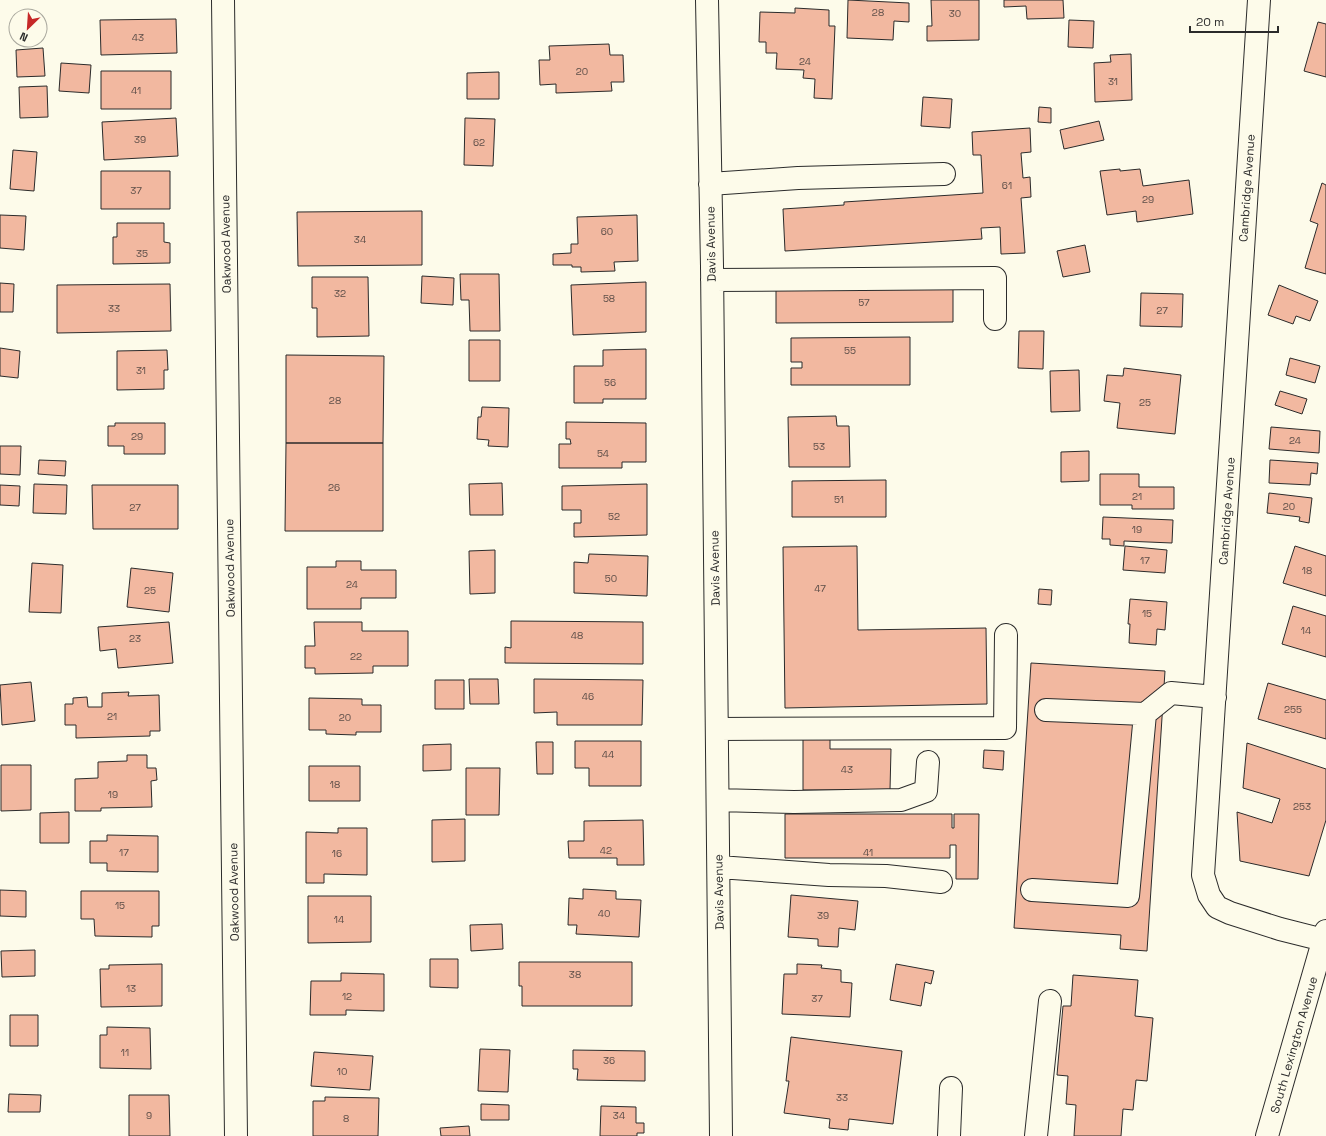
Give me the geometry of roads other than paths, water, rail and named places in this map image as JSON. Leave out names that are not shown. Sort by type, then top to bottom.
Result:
[{"type":"street","name":"Oakwood Avenue","points":[[223,0],[236,1136]]},
{"type":"street","name":"Davis Avenue","points":[[707,0],[712,280],[721,1136]]},
{"type":"street","name":"Cambridge Avenue","points":[[1259,0],[1203,875],[1209,895],[1217,907],[1230,913],[1280,929],[1325,935]]},
{"type":"street","points":[[710,184],[798,178],[944,174]]},
{"type":"street","points":[[712,280],[995,278],[995,320]]},
{"type":"street","points":[[717,729],[1005,728],[1006,635]]},
{"type":"street","points":[[1046,710],[1145,714],[1171,693],[1215,698]]},
{"type":"street","points":[[1032,890],[1128,896],[1145,714]]},
{"type":"street","points":[[718,800],[794,802],[901,800],[926,791],[928,762]]},
{"type":"street","points":[[719,867],[829,875],[886,876],[941,882]]},
{"type":"street","name":"South Lexington Avenue","points":[[1268,1136],[1325,935]]},
{"type":"street","points":[[1036,1136],[1050,1001]]},
{"type":"street","points":[[949,1136],[951,1088]]}]
